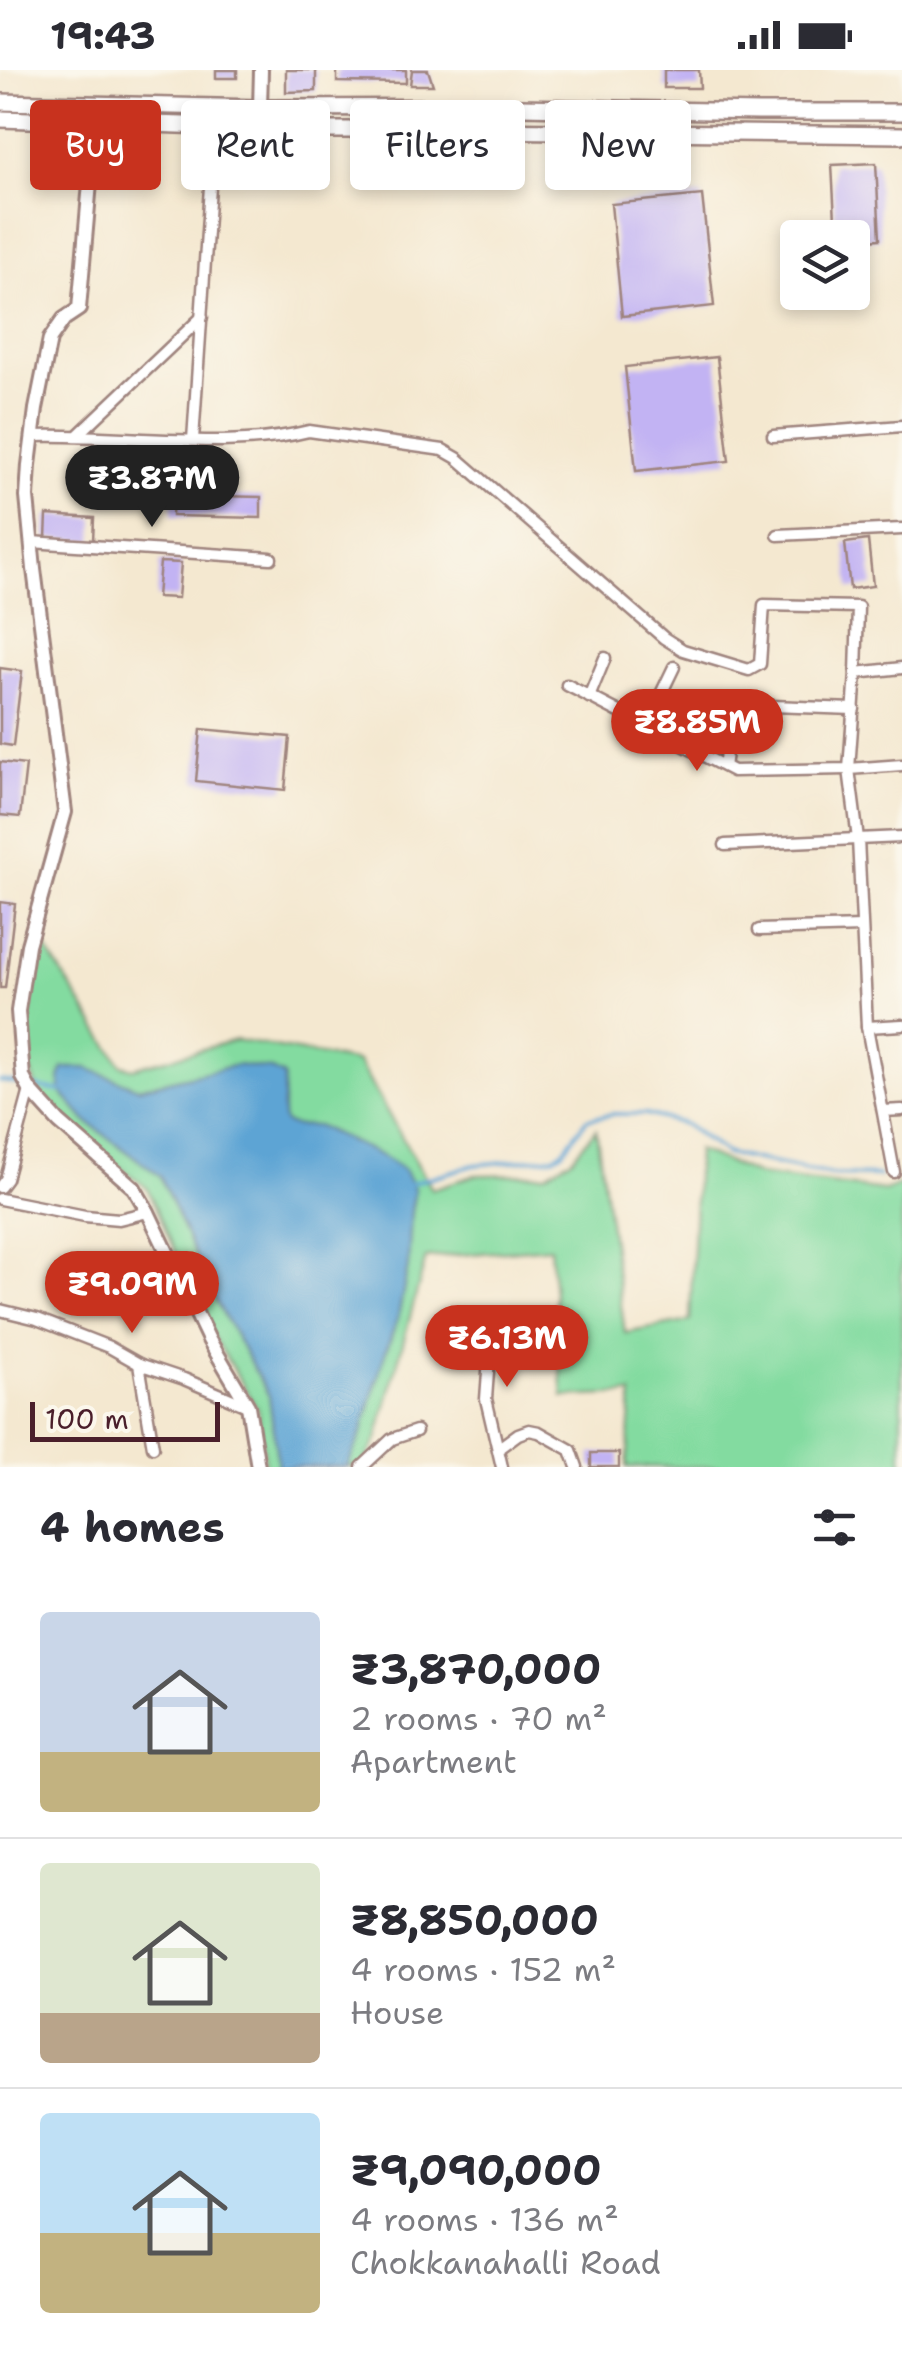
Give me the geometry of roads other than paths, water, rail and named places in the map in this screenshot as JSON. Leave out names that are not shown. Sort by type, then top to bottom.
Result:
[{"type":"main road","points":[[0,102],[30,103]]},
{"type":"main road","points":[[330,108],[902,112]]},
{"type":"main road","points":[[0,119],[30,120]]},
{"type":"main road","points":[[330,130],[902,135]]},
{"type":"street","points":[[261,70],[263,100]]},
{"type":"street","points":[[265,100],[269,70]]},
{"type":"street","points":[[90,190],[79,309],[64,320],[50,339],[36,408],[27,497],[65,812],[28,945],[18,1011],[23,1077],[58,1122],[134,1188],[209,1340],[248,1406],[258,1467]]},
{"type":"street","points":[[193,440],[210,190]]},
{"type":"street","points":[[79,434],[203,316]]},
{"type":"street","points":[[773,436],[902,426]]},
{"type":"street","points":[[33,436],[79,434],[193,440],[278,438],[309,431],[443,450],[664,638],[684,650],[749,670],[760,664],[764,605],[858,607],[849,769],[858,839],[866,1027],[894,1172]]},
{"type":"street","points":[[778,535],[902,529]]},
{"type":"street","points":[[31,542],[271,558]]},
{"type":"street","points":[[589,696],[605,658]]},
{"type":"street","points":[[646,724],[674,666]]},
{"type":"street","points":[[856,673],[902,668]]},
{"type":"street","points":[[566,685],[733,771],[902,765]]},
{"type":"street","points":[[724,766],[733,717],[746,705],[854,709]]},
{"type":"street","points":[[726,845],[902,838]]},
{"type":"street","points":[[758,930],[861,927]]},
{"type":"street","points":[[866,1027],[902,1025]]},
{"type":"street","points":[[0,1187],[6,1180],[30,1090]]},
{"type":"street","points":[[884,1111],[902,1110]]},
{"type":"street","points":[[0,1198],[86,1216],[119,1219],[148,1212]]},
{"type":"street","points":[[0,1310],[110,1346],[139,1364],[184,1378],[248,1406]]},
{"type":"street","points":[[488,1316],[486,1399],[502,1467]]},
{"type":"street","points":[[139,1364],[153,1448]]},
{"type":"street","points":[[499,1448],[528,1430],[540,1432],[571,1450],[577,1467]]},
{"type":"street","points":[[362,1467],[392,1439],[416,1431]]},
{"type":"water","points":[[237,1065],[269,1069],[284,1076],[284,1122],[320,1127],[382,1156],[404,1170],[415,1190],[408,1267],[398,1317],[362,1433],[347,1467],[278,1467],[269,1396],[212,1294],[160,1176],[86,1121],[60,1091],[63,1068],[87,1068],[138,1088]]},
{"type":"waterway","points":[[0,1081],[21,1084]]},
{"type":"waterway","points":[[30,1086],[60,1091]]},
{"type":"waterway","points":[[411,1183],[474,1165],[554,1157],[587,1119],[614,1114],[646,1114],[684,1124],[727,1154],[832,1175],[879,1176]]}]
